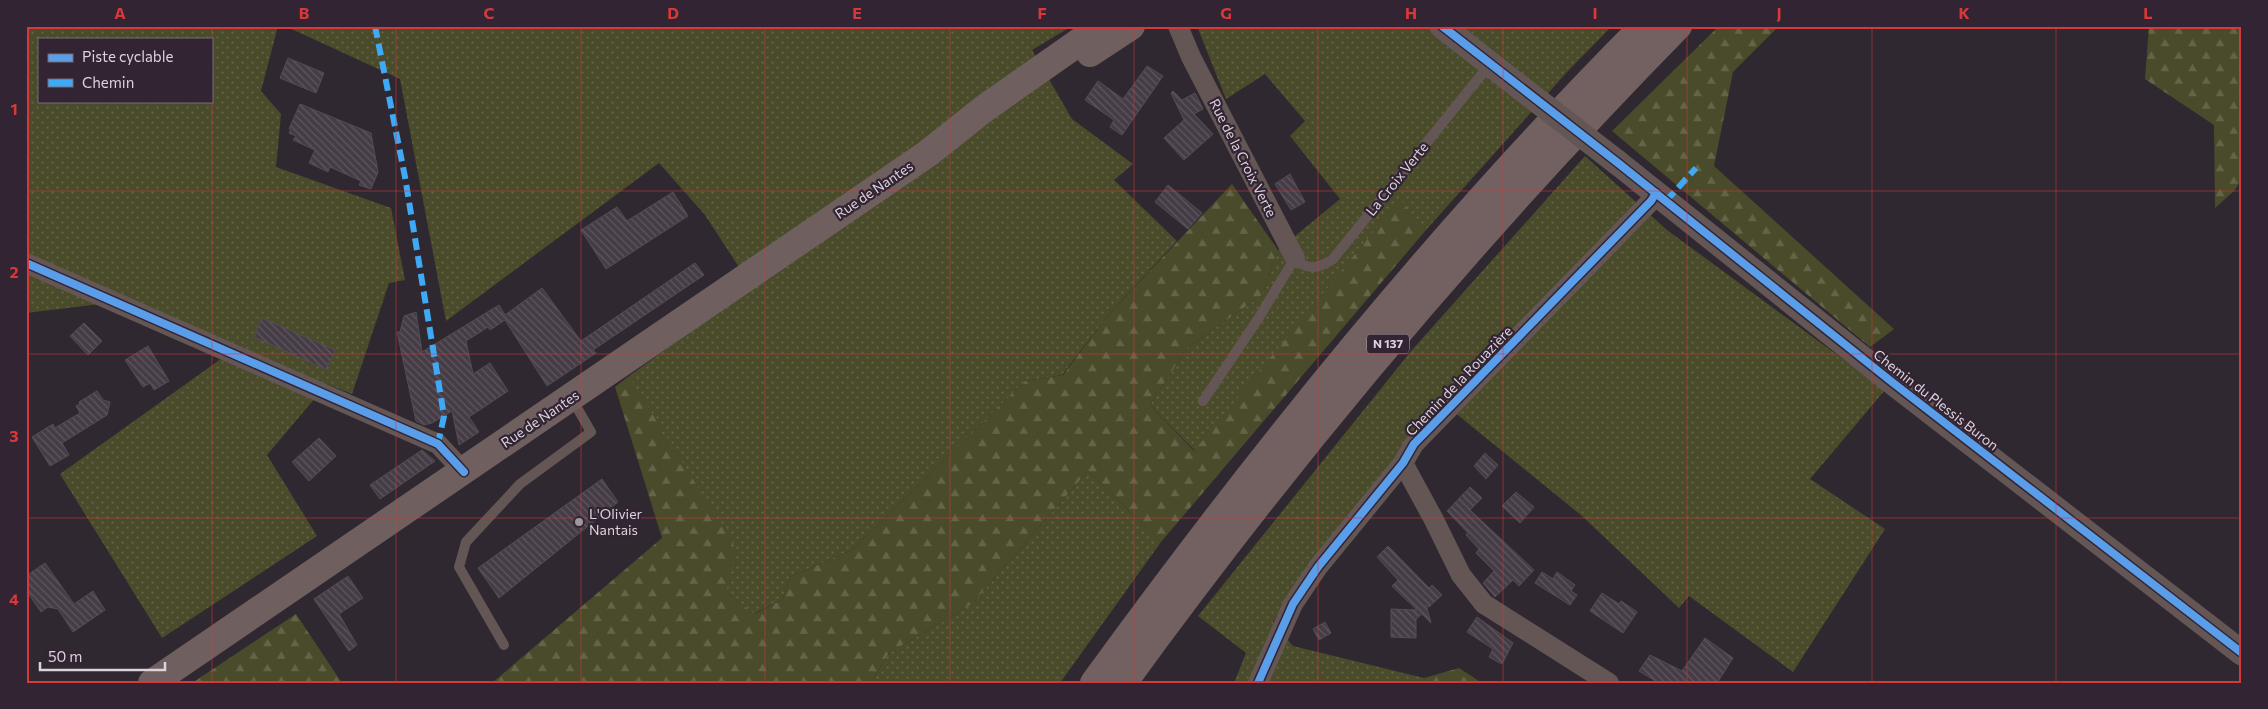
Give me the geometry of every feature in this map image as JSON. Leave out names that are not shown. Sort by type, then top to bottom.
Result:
[{"type":"highway","name":"N 137","points":[[1094,683],[1209,528],[1362,337],[1519,156],[1644,26]]},
{"type":"highway","name":"N 137","points":[[1123,683],[1259,502],[1398,331],[1507,207],[1678,26]]},
{"type":"main road","name":"Rue de Nantes","points":[[152,683],[464,472],[927,154],[985,108],[1102,26]]},
{"type":"main road","name":"Rue de Nantes","points":[[927,154],[990,118],[1131,26]]},
{"type":"street","points":[[1442,26],[1490,64]]},
{"type":"street","name":"Rue de la Croix Verte","points":[[1170,27],[1191,57],[1295,258]]},
{"type":"street","name":"Chemin du Plessis Buron","points":[[1490,64],[1618,162],[1892,382],[2242,653]]},
{"type":"street","name":"Chemin de la Rouazière","points":[[1258,683],[1293,604],[1318,567],[1403,463],[1414,444],[1651,201],[1656,193]]},
{"type":"street","points":[[26,263],[438,444],[464,472]]},
{"type":"street","points":[[1403,463],[1461,575],[1484,604],[1609,683]]},
{"type":"lane","name":"La Croix Verte","points":[[1295,258],[1300,264],[1312,269],[1322,266],[1333,259],[1490,64]]},
{"type":"lane","points":[[1204,402],[1295,258]]},
{"type":"lane","points":[[504,645],[459,567],[466,542],[520,484],[591,432],[571,398]]},
{"type":"green space","points":[[26,26],[278,26],[261,91],[281,114],[276,167],[391,208],[405,280],[389,283],[352,394],[327,384],[267,455],[317,536],[162,638],[60,474],[239,346],[134,300],[26,313]]},
{"type":"green space","points":[[285,26],[1072,26],[1032,50],[1072,119],[1133,164],[1114,180],[1177,241],[1109,314],[1062,375],[1025,381],[852,550],[790,577],[783,599],[754,614],[726,593],[629,376],[752,287],[705,215],[659,163],[446,321],[400,79]]},
{"type":"green space","points":[[1197,26],[1612,26],[1567,72],[1426,230],[1400,200],[1195,451],[1150,405],[1187,348],[1262,295],[1278,250],[1340,199],[1290,136],[1305,121],[1265,74],[1226,99]]},
{"type":"green space","points":[[1719,26],[1779,26],[1733,72],[1714,166],[1894,329],[1870,347],[1612,131]]},
{"type":"green space","points":[[2149,26],[2242,26],[2242,179],[2234,191],[2215,208],[2214,125],[2145,79]]},
{"type":"green space","points":[[1585,156],[1667,230],[1885,390],[1810,479],[1885,529],[1793,672],[1689,596],[1679,608],[1582,516],[1443,403],[1325,544],[1273,622],[1293,646],[1424,678],[1427,683],[1234,683],[1246,653],[1198,616],[1412,350]]},
{"type":"green space","points":[[1232,184],[1278,250],[1262,295],[1187,348],[1150,405],[1194,451],[1400,199],[1426,230],[1161,542],[1088,471],[972,604],[889,653],[871,683],[492,683],[662,538],[615,387],[629,376],[736,549],[726,593],[755,614],[783,599],[790,577],[852,550],[1025,381],[1063,375],[1109,314]]},
{"type":"green space","points":[[1088,471],[1161,542],[1060,683],[871,683],[889,653],[972,604]]},
{"type":"green space","points":[[296,614],[342,683],[192,683]]},
{"type":"green space","points":[[1459,668],[1482,683],[1427,683],[1424,678]]},
{"type":"building","points":[[288,58],[324,73],[316,93],[280,78]]},
{"type":"building","points":[[1147,66],[1163,76],[1122,135],[1110,127],[1114,120],[1085,100],[1098,81],[1123,99]]},
{"type":"building","points":[[1173,91],[1182,100],[1195,93],[1203,109],[1194,114],[1213,134],[1184,160],[1164,138],[1184,120],[1171,93]]},
{"type":"building","points":[[300,104],[371,133],[378,172],[371,189],[359,185],[361,181],[330,167],[328,172],[309,163],[315,150],[293,140],[296,136],[289,133]]},
{"type":"building","points":[[1290,174],[1305,202],[1291,210],[1275,184]]},
{"type":"building","points":[[1168,185],[1202,213],[1188,229],[1155,202]]},
{"type":"building","points":[[673,192],[688,216],[606,269],[581,230],[617,207],[627,221]]},
{"type":"building","points":[[695,263],[704,275],[593,350],[596,353],[547,386],[505,320],[490,330],[488,327],[466,341],[473,374],[490,363],[508,391],[469,417],[479,432],[459,445],[452,411],[432,423],[424,425],[416,421],[397,332],[400,332],[404,316],[416,312],[422,352],[499,305],[505,315],[542,288],[581,341]]},
{"type":"building","points":[[262,318],[335,350],[326,369],[254,337]]},
{"type":"building","points":[[84,323],[102,341],[88,355],[70,336]]},
{"type":"building","points":[[148,346],[169,381],[154,390],[150,383],[143,387],[125,360]]},
{"type":"building","points":[[97,391],[103,400],[110,402],[107,415],[62,443],[69,455],[50,466],[32,437],[53,424],[55,428],[80,413],[76,406],[80,404],[79,402]]},
{"type":"building","points":[[319,438],[336,456],[309,481],[292,462]]},
{"type":"building","points":[[422,450],[435,461],[380,499],[370,485]]},
{"type":"building","points":[[1485,453],[1498,465],[1486,479],[1474,466]]},
{"type":"building","points":[[602,479],[618,502],[499,598],[478,568]]},
{"type":"building","points":[[1470,487],[1482,498],[1470,510],[1534,570],[1519,586],[1513,580],[1495,597],[1483,583],[1494,571],[1476,553],[1479,549],[1466,535],[1468,533],[1447,511]]},
{"type":"building","points":[[1516,492],[1534,507],[1520,523],[1502,506]]},
{"type":"building","points":[[1388,546],[1429,588],[1432,585],[1442,595],[1429,607],[1426,605],[1431,623],[1422,614],[1416,619],[1416,638],[1391,637],[1391,609],[1417,610],[1392,586],[1398,580],[1377,557]]},
{"type":"building","points":[[45,563],[74,604],[93,591],[105,610],[73,632],[58,609],[48,607],[41,612],[26,590],[26,576]]},
{"type":"building","points":[[1542,572],[1553,579],[1557,572],[1575,585],[1571,591],[1577,595],[1570,605],[1535,583]]},
{"type":"building","points":[[348,576],[363,598],[339,614],[357,645],[349,651],[314,599]]},
{"type":"building","points":[[1602,593],[1619,604],[1621,601],[1637,612],[1623,633],[1590,611]]},
{"type":"building","points":[[1477,617],[1513,643],[1502,664],[1489,657],[1493,649],[1467,632]]},
{"type":"building","points":[[1325,622],[1331,633],[1319,640],[1313,629]]},
{"type":"building","points":[[1705,638],[1733,658],[1717,683],[1659,683],[1639,671],[1650,655],[1682,671]]},
{"type":"marked path","points":[[375,26],[405,177],[444,416],[438,444]]},
{"type":"marked path","points":[[1666,201],[1696,168]]},
{"type":"cycle path","points":[[1442,26],[1618,163],[1892,382],[2242,653]]},
{"type":"cycle path","points":[[1258,683],[1293,604],[1318,567],[1403,463],[1414,444],[1651,201],[1656,193]]},
{"type":"cycle path","points":[[26,263],[438,444],[464,472]]},
{"type":"place","name":"L'Olivier Nantais","points":[[579,522]]}]
